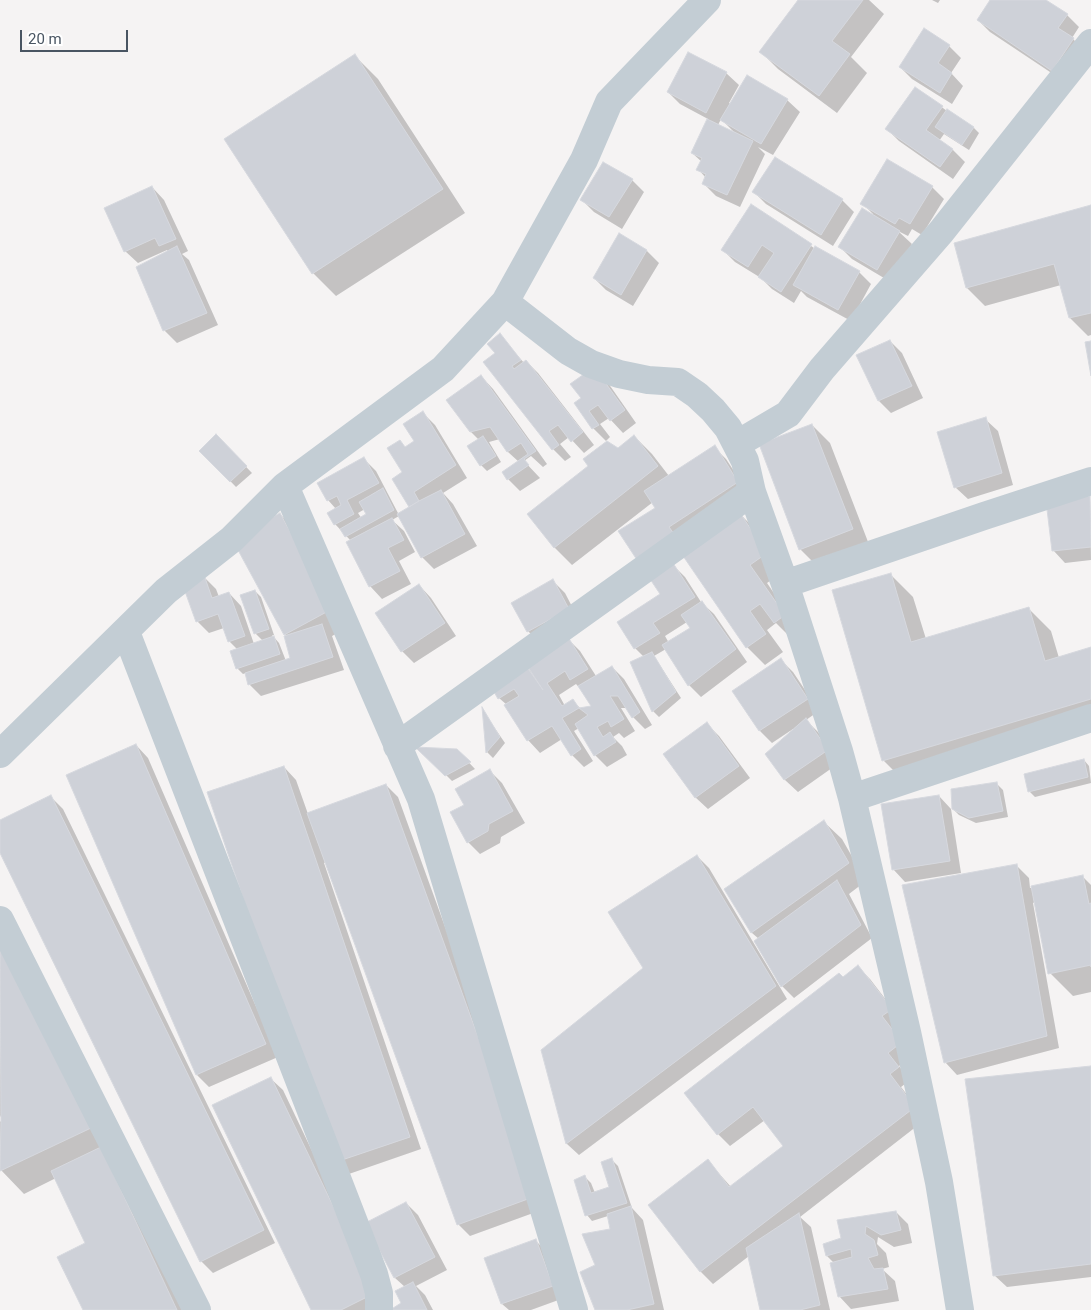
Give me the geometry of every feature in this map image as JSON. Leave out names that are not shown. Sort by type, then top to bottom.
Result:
[{"type":"street","points":[[0,754],[166,592],[232,539],[285,486],[443,369],[505,302],[584,160],[609,102],[708,0]]},
{"type":"street","points":[[737,444],[788,414],[822,369],[942,232],[1091,43]]},
{"type":"street","points":[[505,302],[568,352],[591,364],[619,374],[648,380],[678,382],[697,394],[713,410],[737,444],[745,460],[752,492],[785,584],[839,751],[852,798],[907,1032],[939,1182],[960,1310]]},
{"type":"street","points":[[785,584],[1091,481]]},
{"type":"street","points":[[285,486],[421,799],[574,1310]]},
{"type":"street","points":[[397,746],[752,492]]},
{"type":"street","points":[[126,632],[374,1274],[379,1292],[379,1310]]},
{"type":"street","points":[[852,798],[1091,718]]},
{"type":"street","points":[[0,920],[197,1310]]},
{"type":"building","points":[[798,0],[863,0],[832,41],[850,54],[819,96],[759,52]]},
{"type":"building","points":[[990,0],[1046,0],[1068,14],[1058,28],[1074,38],[1052,71],[977,20]]},
{"type":"building","points":[[924,28],[950,45],[938,63],[952,73],[940,93],[899,67]]},
{"type":"building","points":[[688,52],[727,72],[706,113],[667,92]]},
{"type":"building","points":[[355,54],[443,189],[312,274],[224,139]]},
{"type":"building","points":[[747,75],[788,99],[761,144],[720,120]]},
{"type":"building","points":[[915,87],[943,106],[926,130],[953,149],[940,167],[885,129]]},
{"type":"building","points":[[947,109],[974,127],[962,145],[935,127]]},
{"type":"building","points":[[707,119],[753,141],[727,195],[702,184],[706,174],[696,170],[702,158],[691,153]]},
{"type":"building","points":[[775,157],[843,199],[821,235],[752,192]]},
{"type":"building","points":[[887,159],[933,186],[910,224],[899,218],[895,224],[860,204]]},
{"type":"building","points":[[603,162],[633,179],[609,217],[580,200]]},
{"type":"building","points":[[152,186],[176,239],[159,246],[155,238],[124,252],[104,208]]},
{"type":"building","points":[[751,204],[812,244],[781,292],[758,277],[774,253],[762,245],[748,267],[721,250]]},
{"type":"building","points":[[1091,205],[1091,313],[1069,318],[1054,264],[966,288],[954,243]]},
{"type":"building","points":[[862,208],[900,231],[877,270],[838,247]]},
{"type":"building","points":[[619,233],[647,250],[621,295],[593,278]]},
{"type":"building","points":[[177,246],[207,313],[163,331],[136,267]]},
{"type":"building","points":[[815,246],[860,271],[838,310],[793,285]]},
{"type":"building","points":[[500,333],[521,360],[512,366],[514,369],[526,360],[583,432],[571,442],[558,425],[549,431],[559,445],[552,450],[483,362],[495,353],[487,344]]},
{"type":"building","points":[[890,340],[912,386],[878,401],[856,355]]},
{"type":"building","points":[[1091,341],[1091,376],[1085,342]]},
{"type":"building","points":[[594,367],[625,410],[610,421],[598,405],[589,411],[599,425],[592,429],[574,403],[581,398],[570,384]]},
{"type":"building","points":[[481,375],[536,451],[524,459],[529,465],[507,480],[502,472],[528,454],[521,443],[507,452],[490,427],[470,432],[446,400]]},
{"type":"building","points":[[423,411],[456,465],[414,492],[419,501],[409,507],[392,479],[402,472],[387,448],[400,440],[405,447],[414,441],[403,424]]},
{"type":"building","points":[[986,417],[1002,473],[954,488],[937,432]]},
{"type":"building","points":[[812,424],[853,529],[799,550],[759,444]]},
{"type":"building","points":[[216,434],[247,466],[230,482],[199,451]]},
{"type":"building","points":[[634,435],[658,466],[554,548],[527,514],[588,466],[583,459],[607,441],[618,448]]},
{"type":"building","points":[[483,436],[496,456],[480,466],[467,446]]},
{"type":"building","points":[[715,445],[738,482],[669,527],[677,538],[639,563],[618,531],[655,508],[644,491]]},
{"type":"building","points":[[364,457],[379,483],[347,500],[354,514],[334,525],[327,513],[341,505],[337,496],[327,501],[317,483]]},
{"type":"building","points":[[383,488],[394,510],[345,537],[340,529],[366,514],[359,502]]},
{"type":"building","points":[[441,490],[465,534],[421,558],[397,514]]},
{"type":"building","points":[[1090,496],[1091,547],[1052,551],[1046,501]]},
{"type":"building","points":[[280,513],[332,609],[284,635],[232,539]]},
{"type":"building","points":[[740,513],[767,553],[750,565],[785,615],[774,623],[760,604],[750,611],[766,634],[746,648],[681,553]]},
{"type":"building","points":[[392,518],[404,540],[388,548],[400,571],[369,587],[346,542]]},
{"type":"building","points":[[673,563],[695,597],[653,623],[660,633],[634,649],[617,622],[660,594],[650,579]]},
{"type":"building","points":[[891,573],[911,642],[1029,607],[1045,661],[1091,647],[1091,699],[882,761],[832,590]]},
{"type":"building","points":[[204,575],[212,598],[229,592],[245,636],[228,642],[218,614],[196,622],[182,583]]},
{"type":"building","points":[[553,579],[569,609],[527,632],[511,603]]},
{"type":"building","points":[[419,584],[445,623],[401,652],[375,613]]},
{"type":"building","points":[[255,590],[269,629],[254,634],[240,595]]},
{"type":"building","points":[[702,601],[736,649],[688,686],[662,645],[690,628],[681,615]]},
{"type":"building","points":[[322,624],[333,657],[248,685],[245,673],[290,658],[284,636]]},
{"type":"building","points":[[274,636],[280,654],[236,669],[230,651]]},
{"type":"building","points":[[568,637],[588,669],[570,680],[565,671],[547,683],[562,706],[573,699],[579,708],[562,718],[581,749],[571,756],[552,726],[527,741],[504,705],[519,696],[514,689],[498,699],[488,681],[522,660],[543,690],[526,664]]},
{"type":"building","points":[[652,652],[676,692],[652,712],[630,662]]},
{"type":"building","points":[[781,658],[808,699],[759,731],[732,691]]},
{"type":"building","points":[[612,666],[640,712],[632,718],[618,696],[610,696],[624,719],[611,727],[608,721],[597,727],[603,737],[610,732],[616,742],[594,756],[575,724],[588,715],[579,708],[591,706],[578,686]]},
{"type":"building","points":[[482,707],[500,737],[486,753]]},
{"type":"building","points":[[806,718],[828,750],[784,780],[765,754]]},
{"type":"building","points":[[707,722],[739,766],[695,798],[663,754]]},
{"type":"building","points":[[136,744],[266,1044],[196,1075],[66,775]]},
{"type":"building","points":[[415,747],[457,749],[471,762],[445,776]]},
{"type":"building","points":[[1084,759],[1088,777],[1028,792],[1024,774]]},
{"type":"building","points":[[284,766],[410,1137],[333,1163],[207,792]]},
{"type":"building","points":[[490,769],[513,811],[489,824],[488,831],[467,843],[450,812],[464,805],[455,789]]},
{"type":"building","points":[[997,782],[1003,811],[969,818],[952,809],[951,789]]},
{"type":"building","points":[[386,784],[536,1196],[457,1225],[307,813]]},
{"type":"building","points":[[51,795],[264,1230],[200,1262],[0,853],[0,820]]},
{"type":"building","points":[[939,795],[950,861],[892,870],[881,804]]},
{"type":"building","points":[[824,820],[849,863],[751,933],[724,889]]},
{"type":"building","points":[[697,855],[776,986],[566,1144],[541,1050],[643,968],[608,912]]},
{"type":"building","points":[[1017,864],[1047,1036],[944,1063],[902,885]]},
{"type":"building","points":[[1083,875],[1089,904],[1091,903],[1091,965],[1048,974],[1031,886]]},
{"type":"building","points":[[837,880],[861,925],[781,987],[754,941]]},
{"type":"building","points":[[0,936],[91,1128],[0,1171],[1,1120]]},
{"type":"building","points":[[858,965],[892,1009],[882,1016],[902,1042],[888,1053],[899,1067],[890,1074],[915,1107],[700,1272],[648,1205],[708,1159],[729,1187],[783,1146],[753,1107],[717,1135],[684,1093],[839,973],[843,977]]},
{"type":"building","points":[[1091,1066],[1091,1264],[993,1276],[965,1079]]},
{"type":"building","points":[[271,1077],[375,1293],[341,1310],[311,1310],[212,1105]]},
{"type":"building","points":[[101,1147],[177,1310],[83,1310],[57,1257],[85,1243],[51,1171]]},
{"type":"building","points":[[612,1158],[627,1203],[585,1216],[574,1180],[585,1175],[591,1193],[609,1187],[601,1162]]},
{"type":"building","points":[[406,1202],[435,1257],[394,1278],[365,1223]]},
{"type":"building","points":[[631,1206],[654,1304],[627,1310],[595,1310],[580,1272],[595,1265],[582,1234],[610,1229],[607,1214]]},
{"type":"building","points":[[896,1211],[901,1230],[881,1235],[866,1226],[865,1234],[874,1240],[878,1255],[868,1258],[874,1269],[883,1268],[888,1289],[838,1297],[830,1263],[852,1257],[851,1249],[826,1256],[823,1244],[841,1238],[837,1220]]},
{"type":"building","points":[[799,1213],[820,1305],[800,1310],[760,1310],[746,1248]]},
{"type":"building","points":[[536,1239],[553,1286],[501,1304],[484,1258]]},
{"type":"building","points":[[413,1282],[427,1310],[390,1310],[401,1303],[395,1291]]}]
